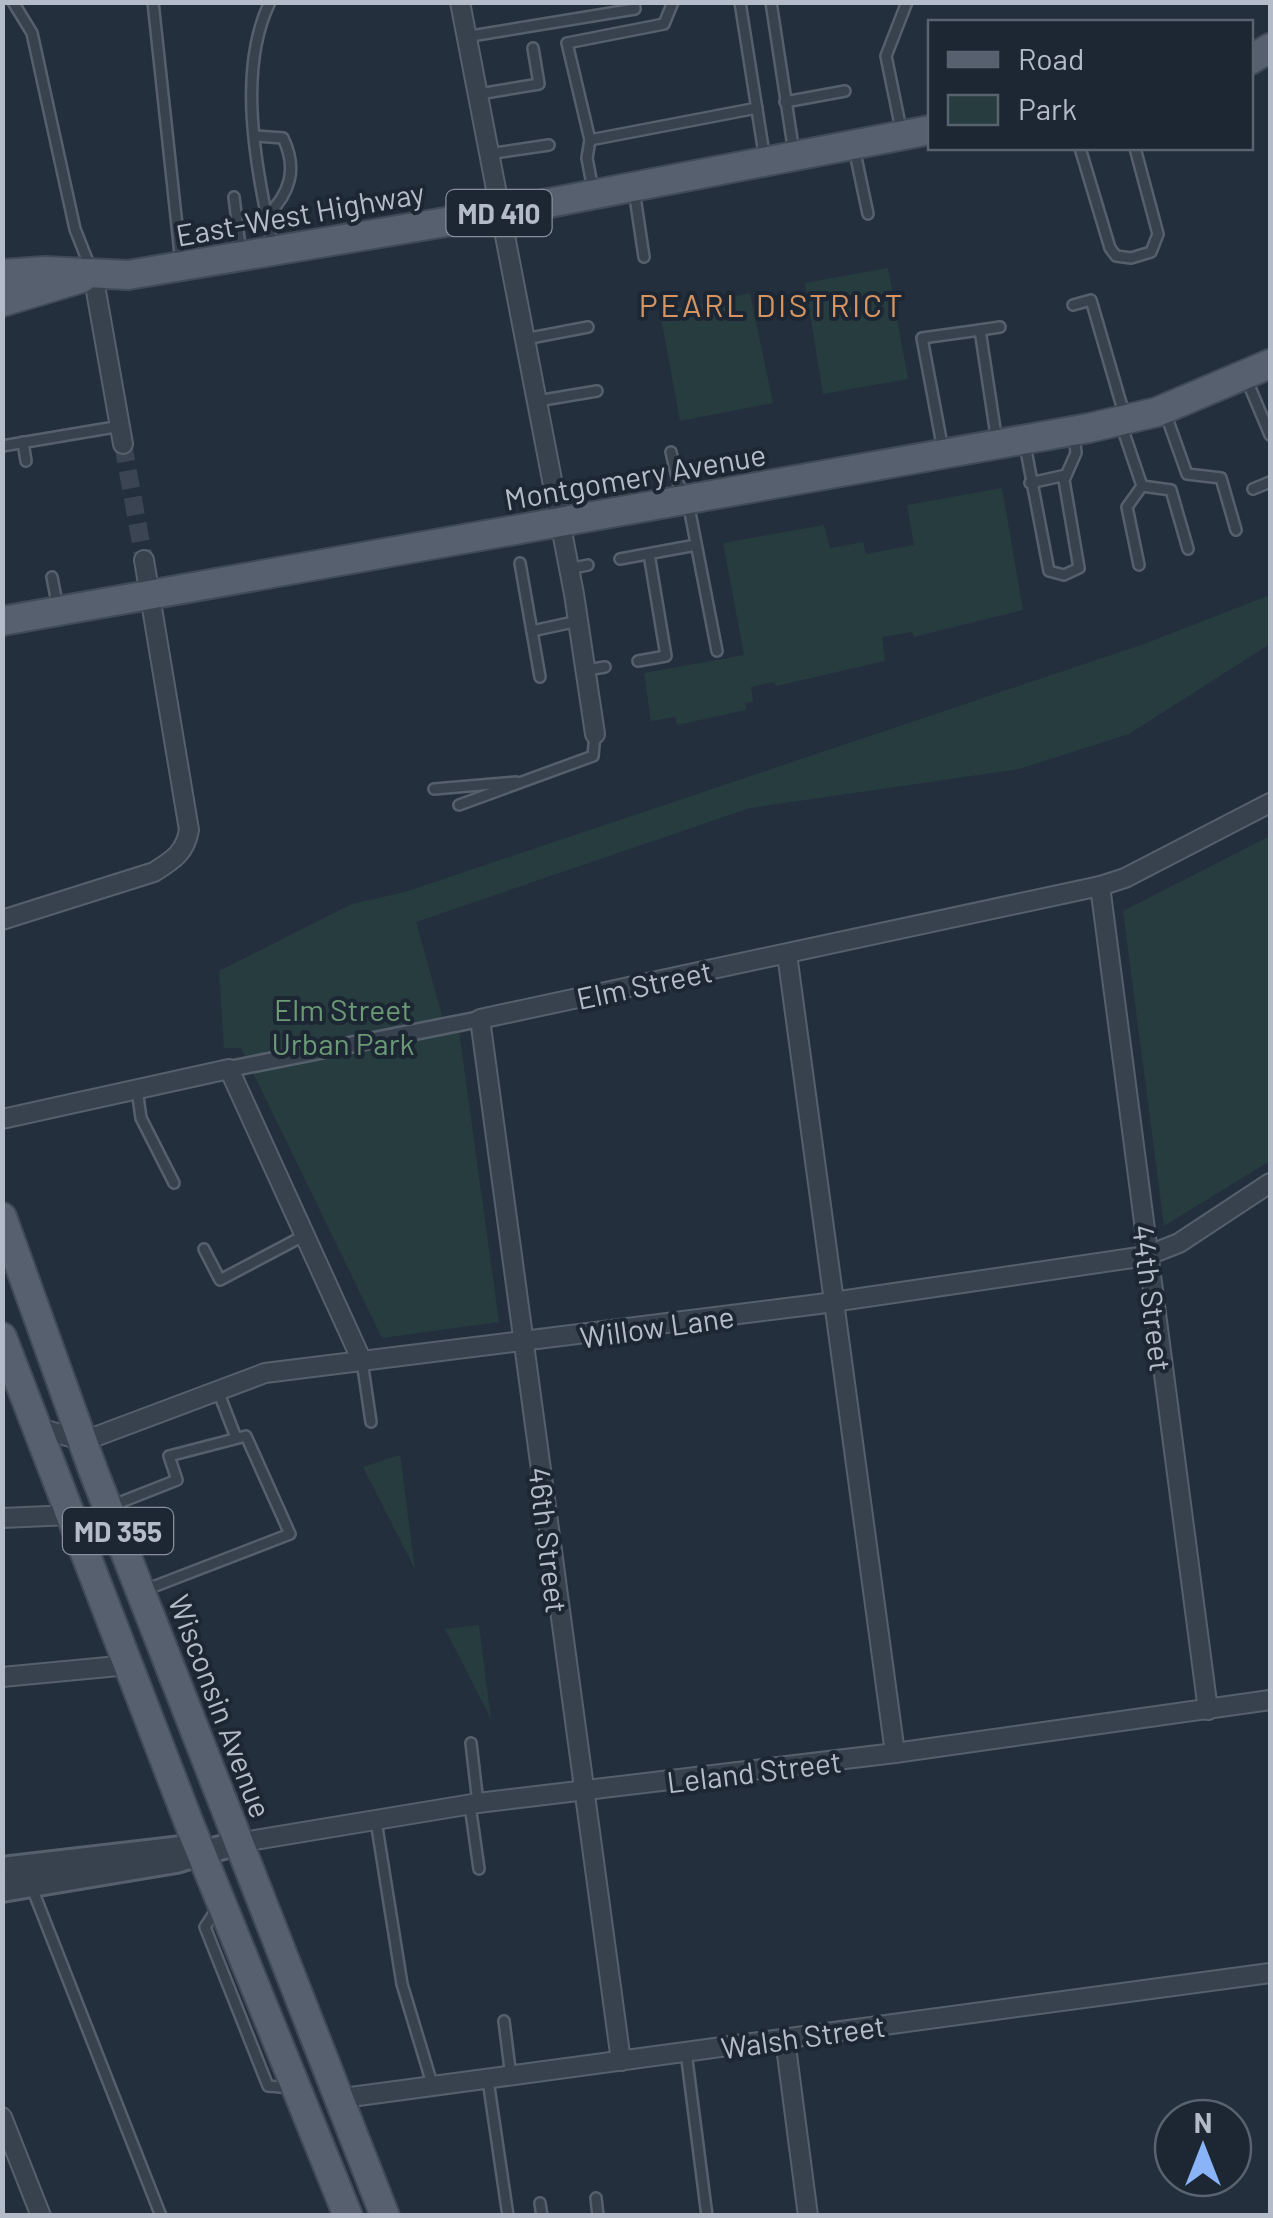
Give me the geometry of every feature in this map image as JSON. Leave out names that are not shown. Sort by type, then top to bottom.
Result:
[{"type":"main road","name":"East-West Highway","points":[[2,274],[128,275],[498,213],[928,130]]},
{"type":"main road","name":"East-West Highway","points":[[2,302],[93,274]]},
{"type":"main road","name":"Montgomery Avenue","points":[[2,621],[1073,431],[1164,409],[1270,364]]},
{"type":"main road","name":"Wisconsin Avenue","points":[[2,1217],[108,1507],[336,2099],[385,2216]]},
{"type":"main road","name":"MD 355","points":[[2,1337],[348,2216]]},
{"type":"street","points":[[460,2],[596,734]]},
{"type":"street","points":[[93,274],[122,435]]},
{"type":"street","points":[[2,920],[154,872],[182,852],[190,830],[144,560]]},
{"type":"street","name":"Elm Street","points":[[2,1119],[1100,886],[1270,804]]},
{"type":"street","name":"44th Street","points":[[1100,886],[1208,1710]]},
{"type":"street","points":[[786,954],[894,1753]]},
{"type":"street","name":"46th Street","points":[[480,1019],[621,2061]]},
{"type":"street","points":[[228,1069],[362,1361]]},
{"type":"street","name":"Willow Lane","points":[[84,1441],[265,1373],[523,1344],[1146,1256],[1179,1243],[1270,1183]]},
{"type":"street","points":[[36,1427],[84,1441]]},
{"type":"street","points":[[2,1518],[71,1515],[108,1507]]},
{"type":"street","points":[[2,1677],[129,1665]]},
{"type":"street","name":"Leland Street","points":[[238,1843],[474,1804],[894,1753],[1270,1700]]},
{"type":"street","points":[[2,1890],[176,1861],[201,1850],[238,1843]]},
{"type":"street","points":[[2,1869],[172,1847],[201,1850]]},
{"type":"street","name":"Walsh Street","points":[[336,2099],[1270,1974]]},
{"type":"street","points":[[785,2039],[808,2216]]},
{"type":"street","points":[[2,2116],[41,2216]]},
{"type":"lane","points":[[13,2],[32,34],[75,229],[93,274]]},
{"type":"lane","points":[[153,2],[182,266]]},
{"type":"lane","points":[[270,2],[262,19],[254,77],[256,136],[274,250]]},
{"type":"lane","points":[[466,37],[635,9],[634,2]]},
{"type":"lane","points":[[594,195],[587,158],[590,140],[567,43],[664,24],[673,2]]},
{"type":"lane","points":[[740,2],[766,162]]},
{"type":"lane","points":[[772,2],[795,157]]},
{"type":"lane","points":[[902,136],[886,56],[907,2]]},
{"type":"lane","points":[[476,95],[539,84],[533,48]]},
{"type":"lane","points":[[785,102],[846,91]]},
{"type":"lane","points":[[590,140],[757,108]]},
{"type":"lane","points":[[256,136],[283,138],[291,160],[284,198],[267,216]]},
{"type":"lane","points":[[487,154],[550,145]]},
{"type":"lane","points":[[854,145],[868,214]]},
{"type":"lane","points":[[1081,150],[1110,248],[1116,256],[1131,258],[1151,252],[1158,234],[1136,150]]},
{"type":"lane","points":[[633,187],[644,257]]},
{"type":"lane","points":[[234,197],[241,256]]},
{"type":"lane","points":[[1073,305],[1090,300],[1142,486]]},
{"type":"lane","points":[[944,454],[922,338],[1000,326]]},
{"type":"lane","points":[[522,340],[588,327]]},
{"type":"lane","points":[[980,330],[1011,442],[1030,482],[1048,572],[1064,575],[1079,568],[1067,475],[1076,453],[1073,431]]},
{"type":"lane","points":[[1245,376],[1270,435]]},
{"type":"lane","points":[[534,402],[597,391]]},
{"type":"lane","points":[[1164,409],[1187,474]]},
{"type":"lane","points":[[2,446],[122,435]]},
{"type":"lane","points":[[23,442],[26,461]]},
{"type":"lane","points":[[672,452],[717,652]]},
{"type":"lane","points":[[1171,490],[1187,474]]},
{"type":"lane","points":[[1187,474],[1221,478],[1236,530]]},
{"type":"lane","points":[[1030,482],[1067,475]]},
{"type":"lane","points":[[1253,489],[1270,482]]},
{"type":"lane","points":[[1142,486],[1171,490]]},
{"type":"lane","points":[[1139,564],[1127,507],[1142,486]]},
{"type":"lane","points":[[1171,490],[1188,549]]},
{"type":"lane","points":[[620,559],[696,546]]},
{"type":"lane","points":[[638,661],[666,656],[649,554]]},
{"type":"lane","points":[[520,563],[540,677]]},
{"type":"lane","points":[[568,570],[588,565]]},
{"type":"lane","points":[[52,577],[58,611]]},
{"type":"lane","points":[[532,631],[578,621]]},
{"type":"lane","points":[[586,670],[606,667]]},
{"type":"lane","points":[[459,805],[594,756],[596,734]]},
{"type":"lane","points":[[434,790],[529,780]]},
{"type":"lane","points":[[137,1089],[141,1118],[174,1183]]},
{"type":"lane","points":[[204,1249],[220,1280],[307,1234]]},
{"type":"lane","points":[[362,1361],[371,1422]]},
{"type":"lane","points":[[218,1391],[235,1435]]},
{"type":"lane","points":[[108,1507],[177,1480],[169,1456],[235,1435],[246,1436],[290,1534],[142,1590]]},
{"type":"lane","points":[[471,1743],[479,1869]]},
{"type":"lane","points":[[376,1820],[402,1984],[433,2087]]},
{"type":"lane","points":[[31,1886],[161,2216]]},
{"type":"lane","points":[[504,2022],[510,2078]]},
{"type":"lane","points":[[686,2052],[707,2216]]},
{"type":"lane","points":[[488,2080],[508,2216]]},
{"type":"lane","points":[[596,2198],[598,2216]]},
{"type":"lane","points":[[540,2203],[542,2216]]},
{"type":"green space","points":[[888,268],[908,379],[823,394],[805,283]]},
{"type":"green space","points":[[750,293],[773,403],[680,421],[660,312]]},
{"type":"green space","points":[[1002,488],[1023,610],[914,637],[912,632],[882,637],[885,661],[776,686],[774,682],[751,687],[753,702],[745,703],[746,710],[677,725],[675,717],[651,721],[644,673],[744,655],[723,543],[824,525],[830,548],[863,542],[866,554],[914,545],[907,505]]},
{"type":"green space","name":"Elm Street Urban Park","points":[[1270,595],[1270,644],[1129,734],[1019,769],[750,808],[416,922],[447,1033],[459,1031],[499,1322],[382,1338],[241,1048],[224,1048],[219,971],[352,904],[405,892],[1144,644]]},
{"type":"green space","points":[[1270,836],[1270,1161],[1164,1226],[1123,911]]},
{"type":"green space","points":[[400,1455],[415,1569],[363,1467]]},
{"type":"green space","points":[[479,1625],[491,1719],[445,1629]]},
{"type":"tunnel","points":[[123,444],[144,560]]},
{"type":"district","name":"PEARL DISTRICT","points":[[772,304]]}]
